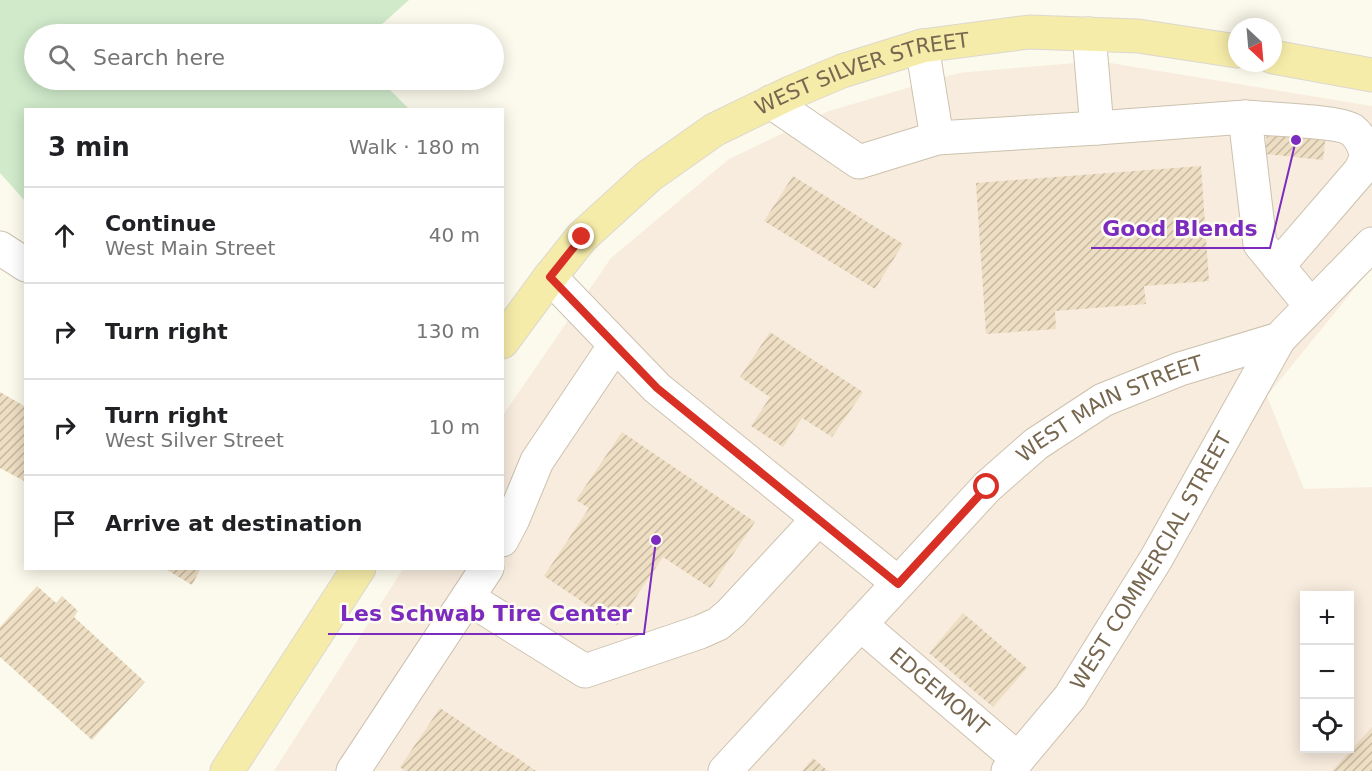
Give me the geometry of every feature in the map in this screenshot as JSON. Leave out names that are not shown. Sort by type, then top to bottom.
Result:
[{"type":"main road","name":"WEST SILVER STREET","points":[[504,339],[582,237],[650,176],[714,130],[842,71],[922,46],[1029,32],[1138,36],[1228,50]]},
{"type":"main road","points":[[1282,59],[1372,75]]},
{"type":"main road","points":[[228,771],[358,570]]},
{"type":"street","points":[[1089,34],[1097,128]]},
{"type":"street","points":[[922,46],[937,138]]},
{"type":"street","points":[[771,102],[859,162],[937,138],[1245,117],[1335,124],[1350,128],[1363,141],[1367,157],[1360,171],[1278,266]]},
{"type":"street","points":[[1245,117],[1260,244],[1311,306]]},
{"type":"street","name":"WEST MAIN STREET","points":[[725,771],[987,487],[1036,444],[1103,400],[1180,369],[1279,339],[1372,244]]},
{"type":"street","points":[[0,248],[24,264]]},
{"type":"street","points":[[550,277],[657,388],[898,584]]},
{"type":"street","name":"WEST COMMERCIAL STREET","points":[[1013,765],[1070,697],[1156,559],[1279,339]]},
{"type":"street","points":[[504,536],[537,461],[615,345]]},
{"type":"street","points":[[353,771],[480,577],[585,671],[718,624],[731,613],[818,519]]},
{"type":"street","name":"EDGEMONT","points":[[860,624],[1013,765]]},
{"type":"shaded area","points":[[1098,61],[1372,106],[1372,267],[1267,396],[1304,489],[1372,487],[1372,771],[274,771],[402,570],[504,570],[504,414],[611,258],[729,159],[829,111],[958,73]]},
{"type":"green space","points":[[0,0],[409,0],[382,24],[24,24],[24,90],[390,90],[408,108],[24,108],[24,200],[0,173]]},
{"type":"building","points":[[1268,120],[1327,125],[1323,160],[1265,154]]},
{"type":"building","points":[[1201,166],[1209,281],[1144,286],[1146,304],[1055,311],[1056,329],[986,334],[976,183]]},
{"type":"building","points":[[793,176],[903,244],[875,289],[764,221]]},
{"type":"building","points":[[770,332],[863,392],[832,437],[802,418],[783,447],[751,426],[770,397],[740,377]]},
{"type":"building","points":[[0,392],[24,406],[24,481],[0,468]]},
{"type":"building","points":[[622,432],[755,522],[710,588],[663,557],[617,625],[544,576],[589,508],[576,500]]},
{"type":"building","points":[[167,570],[200,570],[192,585]]},
{"type":"building","points":[[37,586],[56,603],[62,596],[78,611],[74,617],[145,682],[92,740],[0,657],[0,627]]},
{"type":"building","points":[[963,613],[1027,668],[993,707],[929,653]]},
{"type":"building","points":[[440,708],[536,771],[405,771],[400,767]]},
{"type":"building","points":[[1372,727],[1372,771],[1332,771],[1348,753],[1354,753],[1354,747]]},
{"type":"building","points":[[813,758],[828,771],[802,771]]},
{"type":"place","name":"Good Blends","points":[[1296,140]]},
{"type":"place","name":"Les Schwab Tire Center","points":[[656,540]]},
{"type":"route","points":[[582,237],[550,277],[657,388],[898,584],[987,487]]}]
